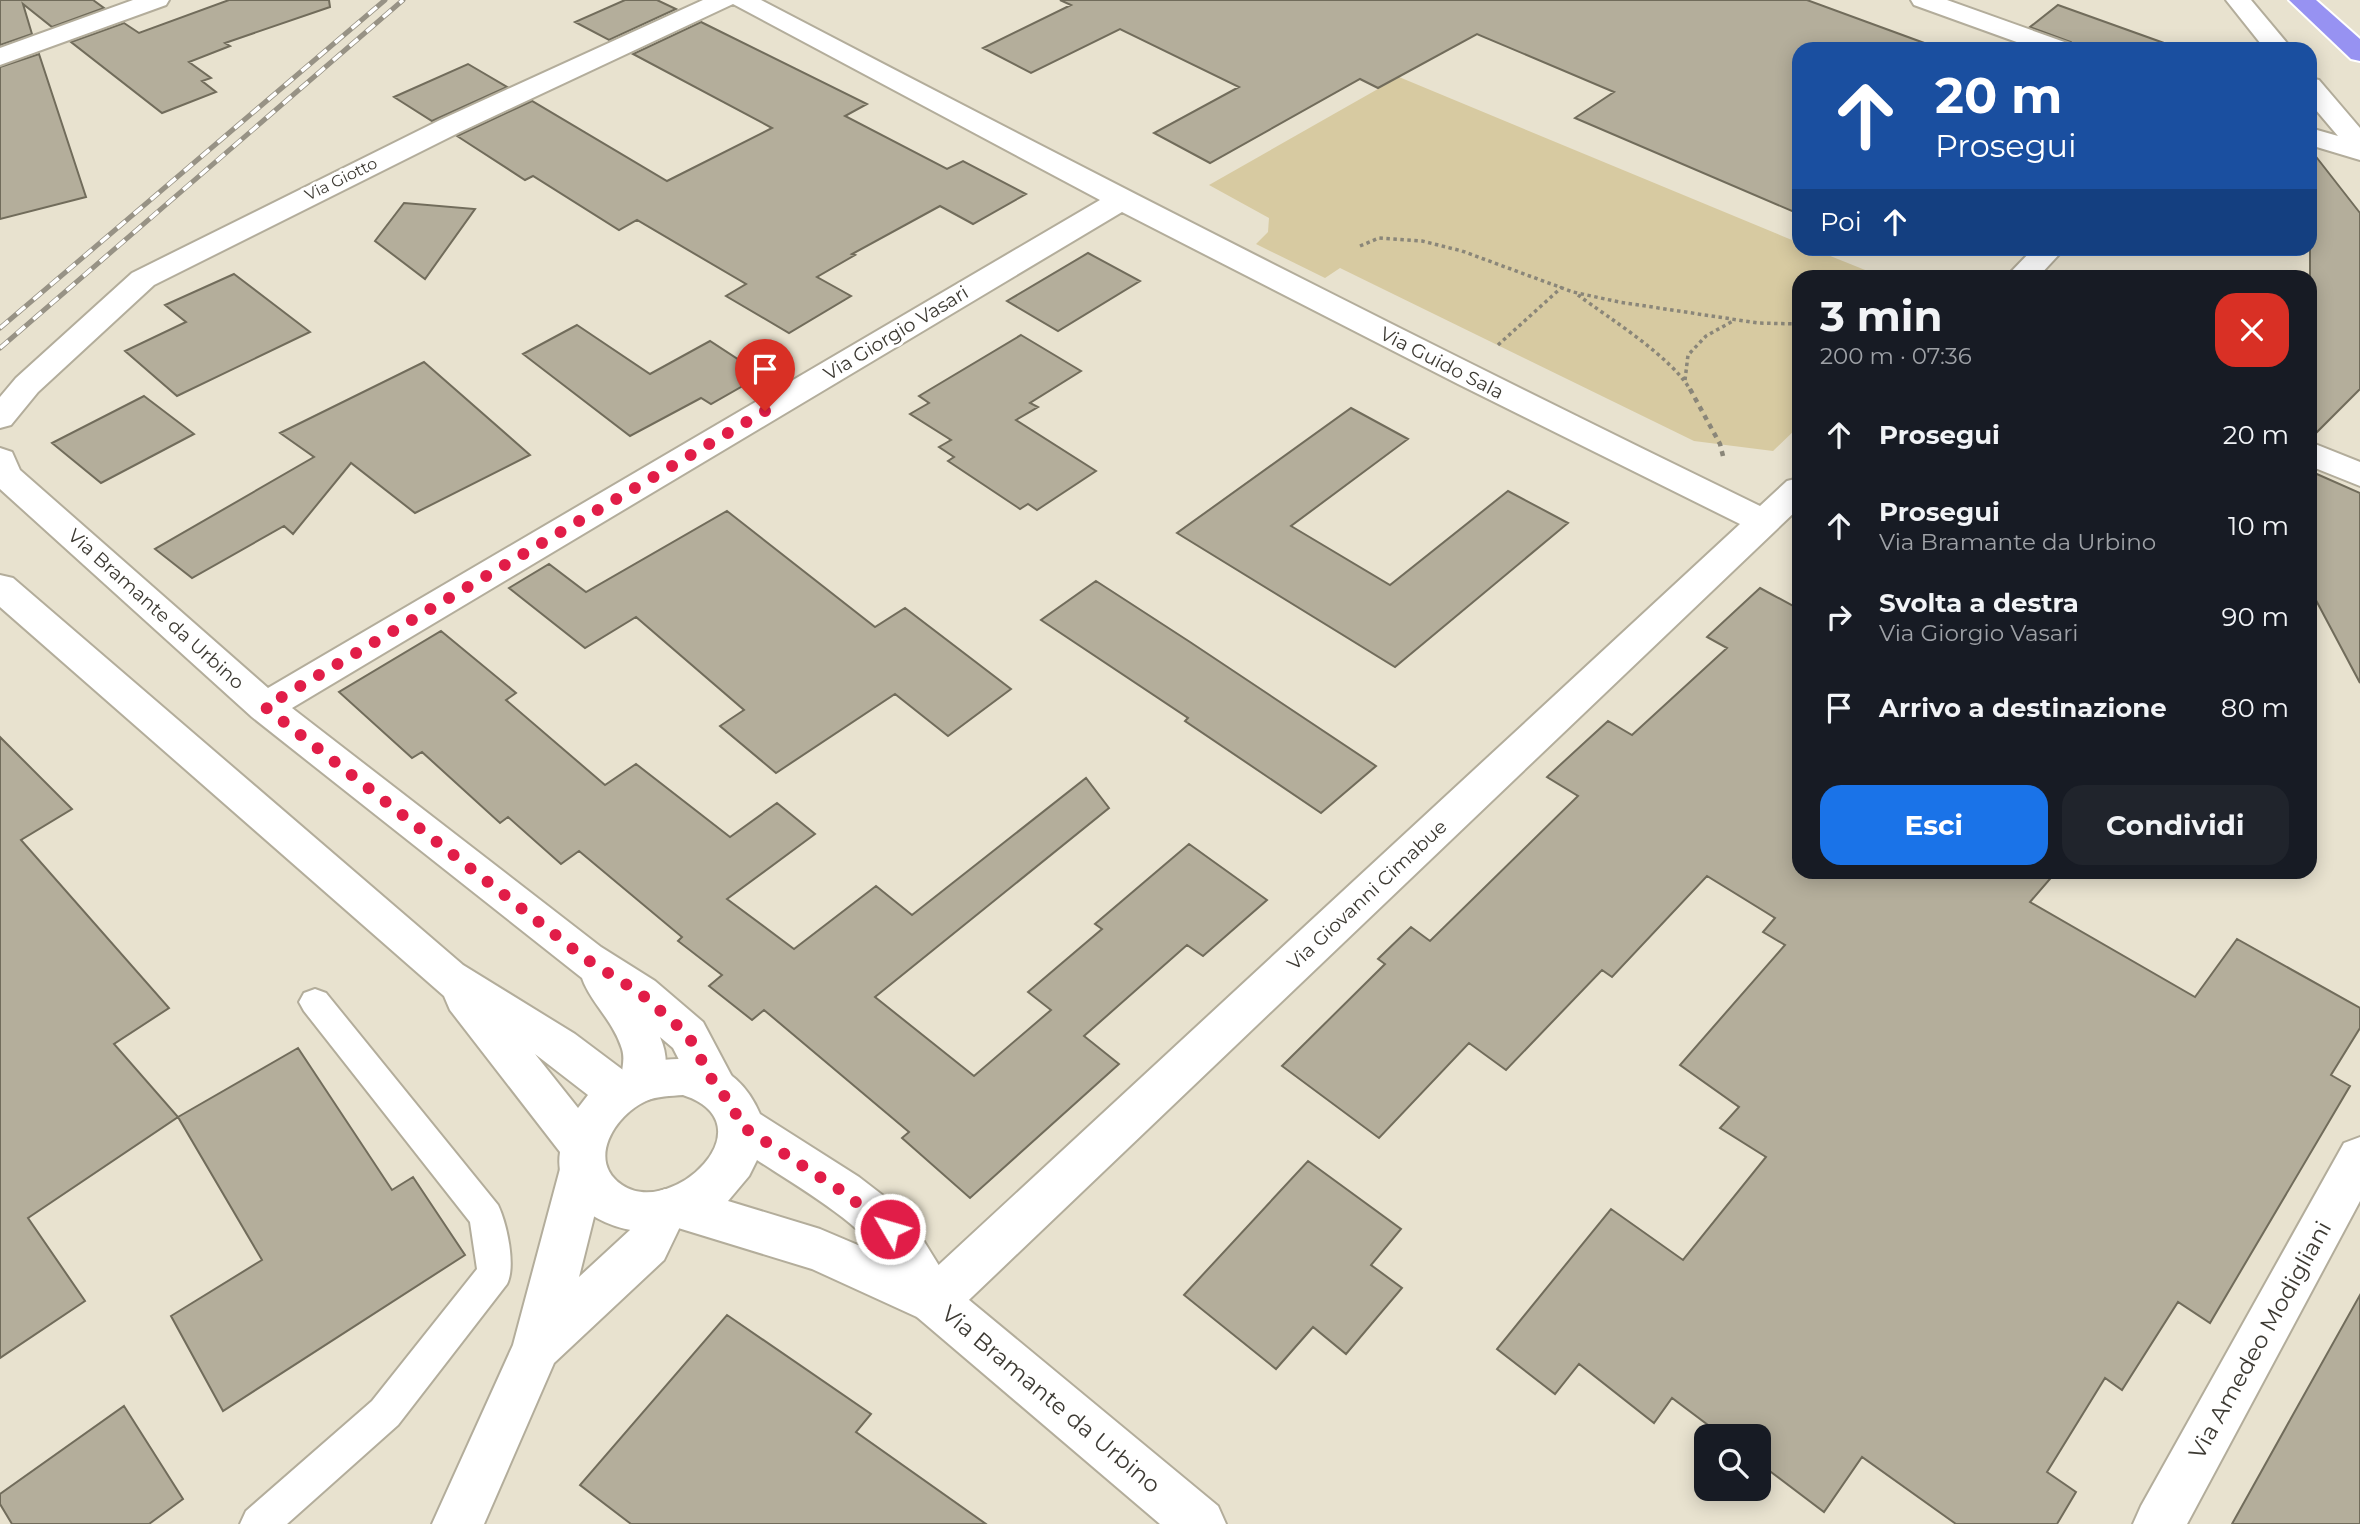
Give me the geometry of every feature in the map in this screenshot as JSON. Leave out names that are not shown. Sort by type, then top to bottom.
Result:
[{"type":"highway","points":[[2301,0],[2360,51]]},
{"type":"highway","points":[[2319,0],[2360,51]]},
{"type":"street","points":[[0,57],[157,0]]},
{"type":"street","name":"Via Giotto","points":[[0,418],[27,385],[143,279],[450,126],[723,0]]},
{"type":"street","points":[[742,0],[1121,200]]},
{"type":"street","points":[[1923,0],[2040,42]]},
{"type":"street","points":[[2238,0],[2273,42]]},
{"type":"street","points":[[2317,94],[2360,145]]},
{"type":"street","points":[[2317,138],[2360,152]]},
{"type":"street","name":"Via Guido Sala","points":[[1121,200],[1688,487],[1764,522]]},
{"type":"street","name":"Via Giorgio Vasari","points":[[265,707],[1121,200]]},
{"type":"street","points":[[2028,270],[2043,256]]},
{"type":"street","points":[[2317,456],[2360,475]]},
{"type":"street","name":"Via Bramante da Urbino","points":[[0,459],[5,475],[265,707],[586,959],[640,993],[688,1035],[716,1087]]},
{"type":"street","name":"Via Giovanni Cimabue","points":[[934,1301],[1792,496]]},
{"type":"street","points":[[0,587],[448,978],[631,1088]]},
{"type":"street","name":"Via Bramante da Urbino","points":[[586,959],[627,1010],[645,1052],[631,1088]]},
{"type":"street","points":[[448,978],[583,1158],[596,1195],[617,1208],[643,1213],[672,1209],[704,1195],[725,1176],[739,1149],[740,1125],[732,1104],[716,1087],[683,1076],[656,1078],[631,1088],[607,1103],[590,1124],[583,1158],[537,1347],[458,1524]]},
{"type":"street","name":"Via Bramante da Urbino","points":[[740,1125],[843,1192],[890,1229],[934,1301]]},
{"type":"street","name":"Via Amedeo Modigliani","points":[[2159,1524],[2360,1157]]},
{"type":"street","points":[[537,1347],[647,1245],[672,1209]]},
{"type":"street","name":"Via Bramante da Urbino","points":[[672,1209],[820,1250],[934,1301],[1200,1524]]},
{"type":"lane","points":[[259,1524],[385,1413],[495,1273],[486,1216],[315,1002]]},
{"type":"path","points":[[1360,246],[1379,238],[1422,241],[1462,251],[1573,292],[1674,313],[1792,324]]},
{"type":"path","points":[[1469,377],[1480,361],[1562,288]]},
{"type":"path","points":[[1573,292],[1661,356],[1685,380],[1720,444],[1723,457],[1688,487]]},
{"type":"path","points":[[1685,380],[1688,355],[1706,336],[1734,320]]},
{"type":"shaded area","points":[[1399,77],[1792,240],[1792,256],[1830,256],[1865,270],[1792,270],[1792,433],[1773,451],[1694,441],[1340,268],[1325,278],[1256,244],[1268,232],[1269,218],[1209,185]]},
{"type":"building","points":[[0,0],[93,0],[104,8],[52,27],[23,4],[32,34],[0,45]]},
{"type":"building","points":[[229,0],[329,0],[330,7],[225,43],[230,46],[189,62],[211,78],[202,81],[216,92],[162,113],[71,42],[124,23],[139,33]]},
{"type":"building","points":[[625,0],[657,0],[676,9],[609,40],[575,22]]},
{"type":"building","points":[[1060,0],[1807,0],[1922,42],[1792,42],[1792,211],[1575,118],[1614,92],[1477,34],[1378,88],[1360,79],[1210,163],[1154,133],[1239,87],[1120,29],[1031,73],[983,48],[1071,5]]},
{"type":"building","points":[[2058,5],[2161,42],[2071,42],[2030,27]]},
{"type":"building","points":[[701,22],[867,104],[845,116],[947,169],[963,161],[1026,194],[973,224],[940,206],[852,254],[855,255],[817,277],[851,296],[789,333],[726,296],[746,284],[637,220],[619,230],[533,176],[525,180],[457,136],[532,101],[667,181],[772,128],[633,54]]},
{"type":"building","points":[[39,54],[86,197],[0,219],[0,67]]},
{"type":"building","points":[[468,64],[507,87],[432,121],[394,97]]},
{"type":"building","points":[[2317,158],[2360,213],[2360,389],[2317,432],[2317,270],[2310,270],[2310,256],[2317,256]]},
{"type":"building","points":[[404,203],[475,209],[425,279],[375,241]]},
{"type":"building","points":[[1088,253],[1140,281],[1058,331],[1007,301]]},
{"type":"building","points":[[234,274],[310,332],[177,396],[125,351],[186,322],[165,305]]},
{"type":"building","points":[[577,325],[650,374],[710,341],[762,375],[711,404],[701,398],[630,436],[523,354]]},
{"type":"building","points":[[1021,335],[1081,371],[1030,403],[1038,407],[1016,420],[1096,471],[1037,510],[1028,504],[1020,509],[948,461],[954,457],[939,447],[951,440],[910,414],[929,403],[919,396]]},
{"type":"building","points":[[424,362],[530,455],[415,513],[351,463],[293,534],[284,526],[192,578],[155,549],[314,457],[280,433]]},
{"type":"building","points":[[144,396],[194,434],[101,483],[52,443]]},
{"type":"building","points":[[1351,408],[1408,439],[1291,526],[1390,585],[1508,491],[1568,523],[1395,667],[1177,533]]},
{"type":"building","points":[[2317,474],[2360,493],[2360,683],[2317,602]]},
{"type":"building","points":[[727,511],[875,627],[905,608],[1011,689],[948,736],[895,694],[776,773],[720,726],[744,710],[636,617],[585,648],[509,588],[549,564],[586,592]]},
{"type":"building","points":[[1096,581],[1376,766],[1321,813],[1185,721],[1188,718],[1041,620]]},
{"type":"building","points":[[1760,588],[1792,605],[1792,879],[2050,879],[2030,902],[2195,997],[2237,939],[2360,1008],[2360,1028],[2331,1075],[2350,1086],[2210,1323],[2178,1302],[2122,1390],[2105,1378],[2047,1472],[2076,1492],[2057,1524],[1956,1524],[1862,1457],[1824,1512],[1771,1472],[1771,1424],[1707,1424],[1672,1398],[1654,1423],[1579,1364],[1555,1394],[1497,1349],[1611,1209],[1683,1260],[1766,1157],[1720,1128],[1739,1107],[1680,1065],[1785,945],[1763,932],[1775,918],[1707,876],[1612,977],[1602,970],[1506,1070],[1469,1043],[1379,1138],[1282,1066],[1385,964],[1378,959],[1411,927],[1430,941],[1578,796],[1547,777],[1608,721],[1632,735],[1727,648],[1707,637]]},
{"type":"building","points":[[441,631],[516,693],[506,700],[605,785],[636,764],[730,837],[777,803],[815,834],[727,899],[794,949],[876,886],[912,915],[1086,778],[1109,808],[875,997],[974,1076],[1051,1010],[1028,992],[1102,929],[1095,924],[1189,844],[1267,900],[1203,956],[1187,945],[1084,1036],[1119,1064],[970,1198],[902,1138],[909,1132],[764,1010],[752,1020],[709,986],[722,975],[678,941],[682,937],[579,851],[561,864],[508,817],[500,823],[422,752],[412,758],[339,692]]},
{"type":"building","points":[[0,737],[72,809],[21,840],[169,1008],[114,1044],[178,1117],[28,1218],[85,1301],[0,1358]]},
{"type":"building","points":[[298,1048],[392,1190],[413,1177],[465,1255],[223,1411],[171,1316],[262,1260],[178,1117]]},
{"type":"building","points":[[1308,1161],[1401,1229],[1371,1265],[1402,1288],[1346,1354],[1313,1327],[1276,1369],[1184,1295]]},
{"type":"building","points":[[2360,1295],[2360,1524],[2232,1524],[2290,1420]]},
{"type":"building","points":[[727,1315],[871,1414],[856,1432],[986,1524],[631,1524],[580,1485]]},
{"type":"building","points":[[124,1406],[183,1499],[149,1524],[12,1524],[0,1504],[0,1494]]},
{"type":"railway","points":[[0,328],[385,0]]},
{"type":"railway","points":[[0,348],[403,0]]},
{"type":"route","points":[[765,411],[265,707],[586,959],[640,993],[688,1035],[716,1087],[732,1104],[740,1125],[843,1192],[890,1229]]}]
